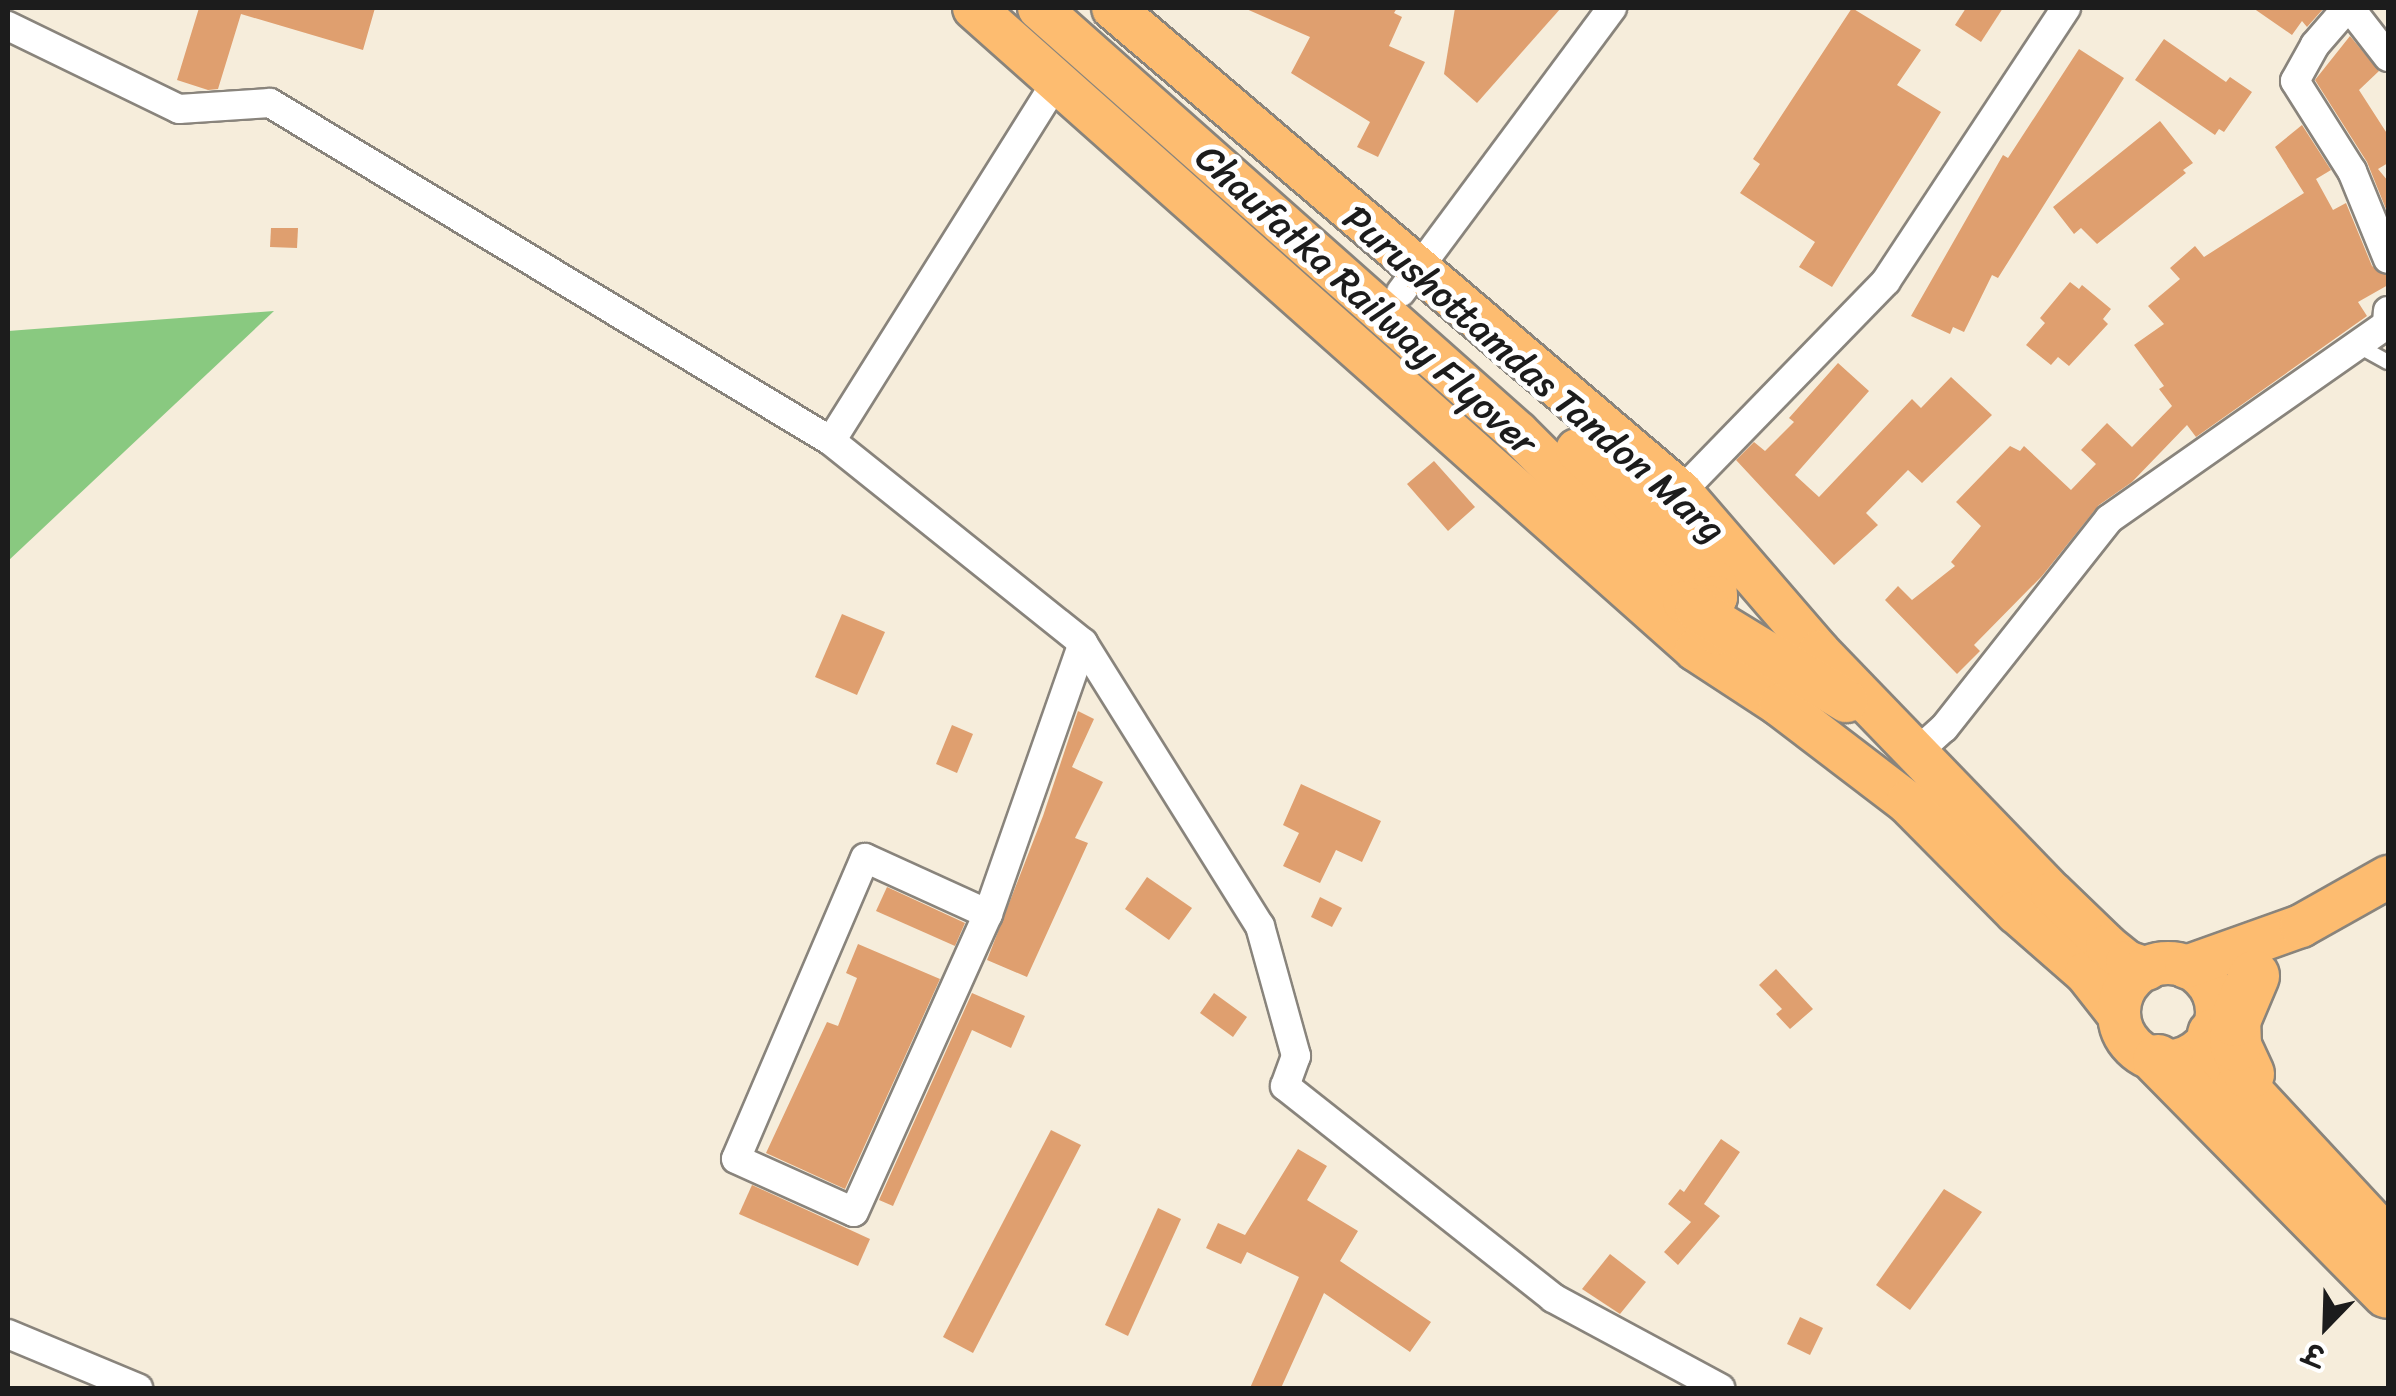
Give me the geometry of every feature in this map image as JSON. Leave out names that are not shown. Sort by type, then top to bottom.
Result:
[{"type":"highway","points":[[2229,991],[2217,1054],[2261,1108],[2388,1244]]},
{"type":"highway","points":[[2229,991],[2236,1046],[2261,1108]]},
{"type":"highway","points":[[2158,1060],[2388,1293]]},
{"type":"main road","points":[[974,8],[1651,612],[1696,650],[1858,762]]},
{"type":"main road","name":"Chaufatka Railway Flyover","points":[[1039,8],[1518,433],[1684,602],[1729,635]]},
{"type":"main road","points":[[1081,8],[1410,282],[1515,392],[1715,582],[1716,597],[1708,606],[1701,609],[1684,602]]},
{"type":"main road","name":"Purushottamdas Tandon Marg","points":[[1112,8],[1410,282],[1681,492],[1725,538],[1819,652],[2092,932],[2127,962],[2200,975],[2229,991]]},
{"type":"main road","points":[[1725,538],[1747,588],[1744,621],[1729,635]]},
{"type":"main road","points":[[1729,635],[1858,762],[2086,973],[2119,1014],[2131,1044],[2158,1060],[2190,1056],[2229,991],[2388,877]]},
{"type":"main road","points":[[1729,635],[1908,743]]},
{"type":"main road","points":[[2299,941],[2388,910]]},
{"type":"main road","points":[[2092,932],[2148,948],[2229,991]]},
{"type":"main road","points":[[2119,1014],[2128,984],[2166,968]]},
{"type":"street","points":[[1410,282],[1612,8]]},
{"type":"street","points":[[1681,492],[1886,281],[2066,8]]},
{"type":"street","points":[[2388,56],[2348,8],[2315,45],[2295,82],[2352,171],[2388,259]]},
{"type":"street","points":[[8,26],[179,109],[270,102],[831,441],[1082,643],[1260,926],[1296,1056],[1285,1086],[1553,1298],[1720,1388]]},
{"type":"street","points":[[831,441],[1058,79]]},
{"type":"street","points":[[1908,743],[1944,728],[2109,518],[2358,346],[2387,324],[2388,311]]},
{"type":"street","points":[[988,914],[865,858],[736,1159],[854,1212],[988,914],[1082,643]]},
{"type":"street","points":[[8,1334],[138,1388]]},
{"type":"lane","points":[[2358,346],[2388,362]]},
{"type":"green space","points":[[274,311],[8,561],[8,331]]},
{"type":"building","points":[[199,8],[375,8],[363,50],[241,14],[218,89],[208,90],[177,80]]},
{"type":"building","points":[[1244,8],[1397,8],[1394,13],[1402,17],[1389,46],[1425,62],[1378,157],[1357,147],[1370,122],[1291,73],[1310,37]]},
{"type":"building","points":[[1455,8],[1561,8],[1477,103],[1444,74]]},
{"type":"building","points":[[1852,8],[1921,50],[1897,85],[1941,112],[1832,287],[1799,267],[1815,242],[1740,193],[1760,164],[1753,159]]},
{"type":"building","points":[[1966,8],[2003,8],[1981,42],[1955,25]]},
{"type":"building","points":[[2253,8],[2324,8],[2307,27],[2302,21],[2292,35]]},
{"type":"building","points":[[2350,36],[2379,71],[2359,90],[2388,135],[2388,163],[2378,169],[2388,181],[2388,214],[2367,162],[2315,80]]},
{"type":"building","points":[[2164,39],[2226,82],[2230,77],[2252,92],[2224,132],[2219,129],[2215,135],[2135,80]]},
{"type":"building","points":[[2079,49],[2124,78],[1998,278],[1992,275],[1964,332],[1953,327],[1950,334],[1911,316],[2003,155],[2008,158]]},
{"type":"building","points":[[2160,121],[2193,163],[2183,170],[2186,173],[2097,244],[2081,228],[2074,234],[2053,207]]},
{"type":"building","points":[[2302,125],[2331,170],[2316,179],[2333,210],[2346,203],[2372,266],[2388,276],[2388,285],[2358,302],[2367,316],[2196,437],[2187,425],[2132,482],[2099,505],[2042,576],[1974,645],[1980,651],[1957,674],[1885,600],[1898,586],[1912,600],[1955,566],[1951,562],[1981,526],[1956,502],[2010,446],[2020,451],[2024,446],[2071,490],[2096,464],[2081,450],[2107,423],[2132,447],[2172,406],[2159,389],[2164,386],[2134,345],[2164,324],[2148,306],[2180,279],[2170,268],[2195,246],[2204,257],[2304,193],[2275,147]]},
{"type":"building","points":[[271,228],[298,228],[297,248],[270,247]]},
{"type":"building","points":[[2070,282],[2079,289],[2082,285],[2111,309],[2103,319],[2108,324],[2069,366],[2058,357],[2051,365],[2026,345],[2045,323],[2040,318]]},
{"type":"building","points":[[1838,363],[1869,391],[1795,475],[1819,497],[1912,399],[1921,408],[1951,377],[1992,415],[1922,483],[1908,470],[1866,513],[1878,525],[1834,565],[1736,460],[1754,442],[1765,451],[1794,422],[1789,418]]},
{"type":"building","points":[[1434,461],[1475,507],[1448,531],[1407,484]]},
{"type":"building","points":[[842,614],[885,632],[857,695],[815,677]]},
{"type":"building","points":[[1078,711],[1094,719],[1072,767],[1103,782],[1075,838],[1088,843],[1027,977],[987,960],[1043,816]]},
{"type":"building","points":[[952,725],[973,734],[957,773],[936,764]]},
{"type":"building","points":[[1301,784],[1381,821],[1362,862],[1336,850],[1320,883],[1283,866],[1299,833],[1283,825]]},
{"type":"building","points":[[1147,877],[1192,908],[1169,940],[1125,909]]},
{"type":"building","points":[[887,887],[965,923],[955,946],[876,911]]},
{"type":"building","points":[[1320,897],[1342,908],[1332,927],[1311,917]]},
{"type":"building","points":[[858,944],[940,979],[845,1189],[766,1153],[827,1022],[838,1026],[857,978],[846,973]]},
{"type":"building","points":[[1776,969],[1813,1009],[1790,1029],[1776,1014],[1782,1009],[1759,985]]},
{"type":"building","points":[[972,993],[1025,1016],[1011,1048],[972,1030],[893,1206],[879,1200]]},
{"type":"building","points":[[1214,993],[1247,1017],[1233,1037],[1200,1013]]},
{"type":"building","points":[[1051,1130],[1081,1145],[973,1353],[943,1337]]},
{"type":"building","points":[[1721,1139],[1740,1152],[1704,1204],[1720,1216],[1678,1265],[1664,1252],[1691,1222],[1668,1204],[1680,1189],[1684,1192]]},
{"type":"building","points":[[1298,1149],[1327,1166],[1307,1200],[1358,1231],[1340,1261],[1431,1322],[1410,1352],[1324,1293],[1281,1388],[1250,1388],[1299,1277],[1247,1252],[1241,1264],[1206,1248],[1218,1223],[1245,1235]]},
{"type":"building","points":[[752,1185],[870,1239],[858,1266],[739,1214]]},
{"type":"building","points":[[1944,1189],[1982,1212],[1910,1310],[1876,1285]]},
{"type":"building","points":[[1158,1208],[1181,1219],[1128,1336],[1105,1325]]},
{"type":"building","points":[[1610,1254],[1646,1282],[1620,1314],[1582,1289]]},
{"type":"building","points":[[1800,1317],[1823,1328],[1810,1355],[1787,1344]]}]
